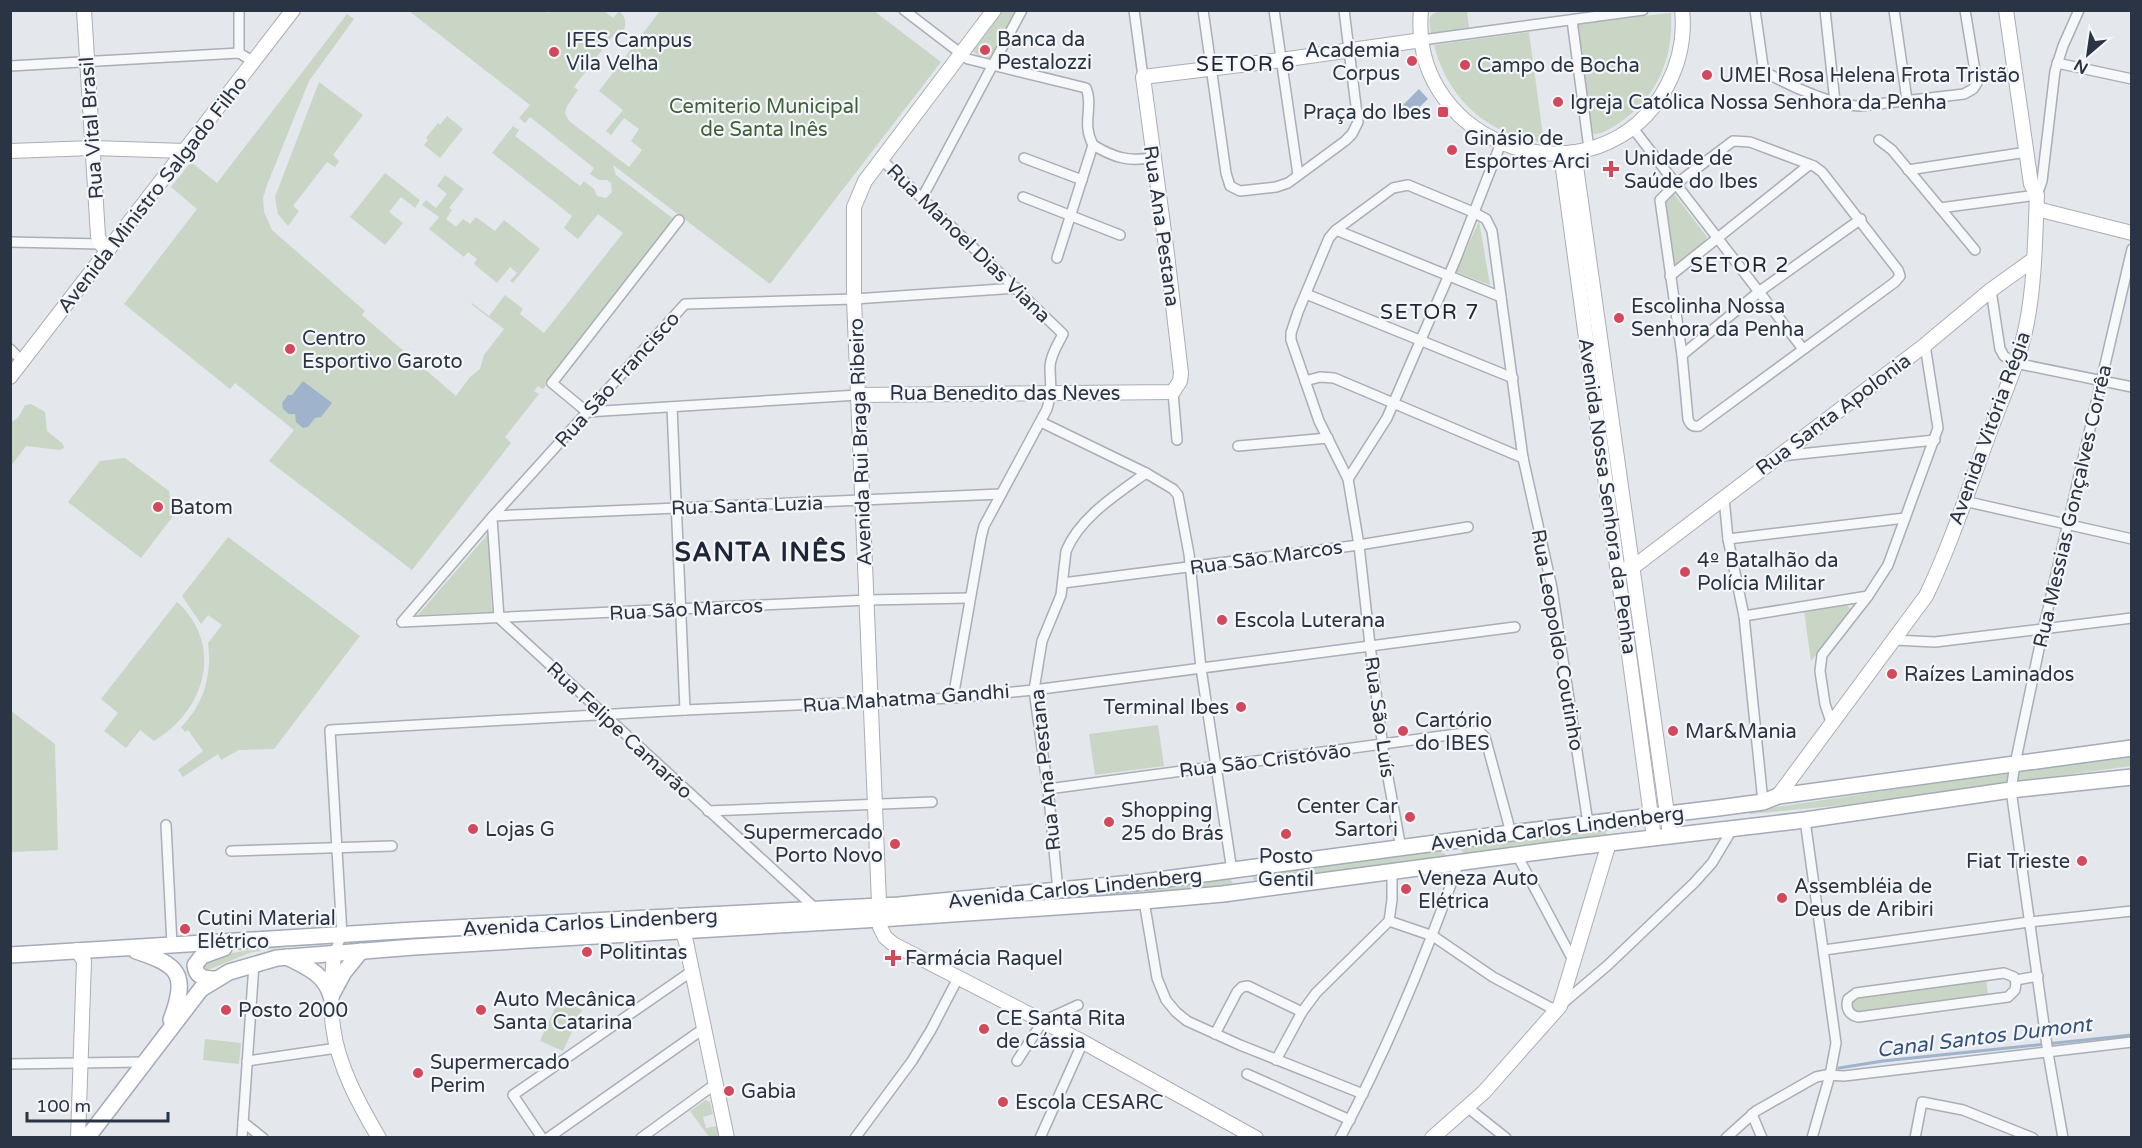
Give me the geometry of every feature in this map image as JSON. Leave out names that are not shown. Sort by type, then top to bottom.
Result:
[{"type":"main road","name":"Avenida Carlos Lindenberg","points":[[87,1137],[195,995],[214,980],[254,964],[287,957],[817,909],[879,913],[1232,871],[1511,832],[1659,816],[1763,802],[1778,796],[2132,748]]},
{"type":"main road","name":"Avenida Carlos Lindenberg","points":[[10,955],[342,935],[679,923],[1144,901],[1256,890],[1459,862],[1805,820],[2011,790],[2132,777]]},
{"type":"main road","points":[[1609,843],[1612,835],[1618,829],[1644,825],[1659,816]]},
{"type":"main road","points":[[1438,842],[1452,851],[1459,862]]},
{"type":"main road","points":[[1232,871],[1240,881],[1256,890]]},
{"type":"main road","points":[[318,937],[334,953]]},
{"type":"main road","points":[[214,980],[198,975],[195,965],[199,958],[209,952],[255,940]]},
{"type":"main road","points":[[127,948],[162,960],[178,977],[179,995],[165,1035]]},
{"type":"main road","points":[[332,996],[342,975],[361,951]]},
{"type":"main road","points":[[287,957],[320,976],[332,996]]},
{"type":"street","name":"Rua Vital Brasil","points":[[84,10],[98,236],[105,248]]},
{"type":"street","points":[[10,66],[247,57],[239,10]]},
{"type":"street","name":"Avenida Ministro Salgado Filho","points":[[10,377],[15,357],[105,248],[282,10]]},
{"type":"street","name":"Avenida Ministro Salgado Filho","points":[[247,57],[293,10]]},
{"type":"street","points":[[904,10],[960,55],[971,60],[1083,87],[1089,94],[1087,129],[1093,145],[1057,258]]},
{"type":"street","name":"Avenida Rui Braga Ribeiro","points":[[879,913],[854,299],[854,207],[865,181],[994,10]]},
{"type":"street","points":[[922,198],[1022,10]]},
{"type":"street","name":"Rua Ana Pestana","points":[[1134,10],[1181,373],[1180,381],[1173,392],[1177,440]]},
{"type":"street","points":[[1203,10],[1210,69],[1229,183],[1233,189],[1240,191],[1276,188],[1288,183],[1345,141],[1356,128],[1358,122],[1344,10]]},
{"type":"street","points":[[1274,10],[1298,174]]},
{"type":"street","points":[[1421,10],[1422,40],[1429,69],[1449,104],[1478,131],[1501,144],[1526,151],[1568,153],[1589,149],[1616,137],[1632,127],[1656,103],[1670,80],[1681,43],[1682,10]]},
{"type":"street","points":[[1755,10],[1763,66],[1766,71],[1835,102],[1850,106],[1964,93],[1976,86],[1965,10]]},
{"type":"street","points":[[1825,10],[1835,102]]},
{"type":"street","points":[[1894,10],[1907,100]]},
{"type":"street","name":"Avenida Vitória Régia","points":[[1778,796],[1926,596],[1939,568],[2015,363],[2031,298],[2037,195],[2031,184],[2006,10]]},
{"type":"street","points":[[1940,208],[2037,195],[2041,185],[2057,63],[2079,10]]},
{"type":"street","points":[[1143,77],[1637,11]]},
{"type":"street","points":[[1572,20],[1589,149]]},
{"type":"street","points":[[2057,63],[2132,79]]},
{"type":"street","points":[[1632,127],[1803,349]]},
{"type":"street","points":[[1737,140],[1750,142],[1818,168],[1861,219],[1900,276],[1895,282],[1699,426],[1692,426],[1688,419],[1682,355],[1660,200],[1676,184],[1737,140]]},
{"type":"street","points":[[1878,140],[1889,147],[1975,250]]},
{"type":"street","points":[[1348,479],[1393,405],[1501,144]]},
{"type":"street","points":[[1093,145],[1119,158],[1140,160],[1153,157]]},
{"type":"street","points":[[1908,170],[2046,145]]},
{"type":"street","points":[[10,151],[93,148],[179,151]]},
{"type":"street","name":"Avenida Nossa Senhora da Penha","points":[[1568,153],[1662,837]]},
{"type":"street","points":[[1024,158],[1082,180]]},
{"type":"street","name":"Rua Manoel Dias Viana","points":[[881,159],[1063,334],[1050,364],[1052,393]]},
{"type":"street","points":[[1670,276],[1809,165]]},
{"type":"street","points":[[1336,230],[1401,185],[1408,185],[1473,212]]},
{"type":"street","points":[[1023,197],[1120,235]]},
{"type":"street","points":[[2037,209],[2132,233]]},
{"type":"street","name":"Rua Leopoldo Coutinho","points":[[1473,212],[1490,224],[1523,458],[1552,588],[1588,823]]},
{"type":"street","points":[[1682,355],[1760,291],[1861,219]]},
{"type":"street","points":[[587,412],[552,383],[679,220]]},
{"type":"street","points":[[1336,230],[1501,297]]},
{"type":"street","name":"Rua São Luís","points":[[1336,230],[1325,246],[1298,312],[1291,340],[1319,421],[1348,479],[1359,545],[1383,745],[1401,848]]},
{"type":"street","points":[[10,242],[105,248]]},
{"type":"street","name":"Rua Messias Gonçalves Corrêa","points":[[2063,1137],[2048,1052],[2011,790],[2043,630],[2132,249]]},
{"type":"street","name":"Rua Santa Apolonia","points":[[1625,569],[1724,498],[2034,259]]},
{"type":"street","name":"Rua São Francisco","points":[[402,622],[493,517],[685,304],[854,299],[1017,288]]},
{"type":"street","points":[[1991,290],[2000,349],[2004,356],[2015,363],[2132,387]]},
{"type":"street","points":[[1306,294],[1513,378]]},
{"type":"street","points":[[1831,722],[1825,704],[1820,671],[1822,656],[1868,596],[1888,565],[1938,429],[1938,416],[1925,345]]},
{"type":"street","points":[[1305,381],[1320,377],[1334,378],[1393,405],[1523,458]]},
{"type":"street","name":"Rua Benedito das Neves","points":[[587,412],[858,395],[1173,392]]},
{"type":"street","points":[[953,698],[984,526],[1041,422],[1052,393]]},
{"type":"street","points":[[672,407],[686,710]]},
{"type":"street","points":[[1041,422],[1146,473],[1173,489],[1180,501],[1201,668],[1232,871]]},
{"type":"street","points":[[1238,446],[1328,438]]},
{"type":"street","points":[[1776,456],[1935,440]]},
{"type":"street","name":"Rua Ana Pestana","points":[[1058,891],[1048,789],[1034,690],[1042,641],[1058,604],[1063,583],[1066,551],[1074,535],[1108,500],[1146,473]]},
{"type":"street","name":"Rua Santa Luzia","points":[[493,517],[1001,494]]},
{"type":"street","points":[[1724,498],[1728,539],[1743,616],[1763,802]]},
{"type":"street","points":[[1964,501],[2132,539]]},
{"type":"street","points":[[493,517],[499,618]]},
{"type":"street","points":[[1728,539],[1905,518]]},
{"type":"street","name":"Rua São Marcos","points":[[1063,583],[1359,545],[1468,527]]},
{"type":"street","points":[[1743,616],[1868,596]]},
{"type":"street","name":"Rua São Marcos","points":[[402,622],[867,600],[970,598]]},
{"type":"street","name":"Rua Felipe Camarão","points":[[499,618],[602,715],[817,909]]},
{"type":"street","points":[[1894,640],[1935,642],[2132,618]]},
{"type":"street","name":"Rua Mahatma Gandhi","points":[[337,848],[330,730],[953,698],[1034,690],[1515,627]]},
{"type":"street","name":"Rua São Cristóvão","points":[[1048,789],[1482,732],[1511,832]]},
{"type":"street","points":[[708,811],[932,802]]},
{"type":"street","points":[[1805,820],[1836,1043],[1830,1075],[1812,1137]]},
{"type":"street","points":[[166,825],[172,945]]},
{"type":"street","points":[[1432,1137],[1484,1092],[1557,1008],[1608,965],[1694,883],[1712,863],[1733,828]]},
{"type":"street","points":[[1557,1008],[1574,962],[1609,843]]},
{"type":"street","points":[[231,852],[392,846]]},
{"type":"street","points":[[337,848],[342,935],[334,953],[332,1025],[337,1048],[354,1091],[379,1137]]},
{"type":"street","points":[[1517,855],[1574,962]]},
{"type":"street","points":[[1340,1137],[1363,1094],[1433,936],[1459,862]]},
{"type":"street","points":[[1276,1060],[1302,1012],[1316,993],[1389,921],[1392,872]]},
{"type":"street","points":[[1144,901],[1157,978],[1161,990],[1176,1012],[1187,1021],[1215,1034],[1363,1094]]},
{"type":"street","points":[[1824,950],[2029,922],[2132,911]]},
{"type":"street","points":[[879,913],[882,930],[890,941],[1083,1042],[1256,1137]]},
{"type":"street","points":[[1389,921],[1433,936],[1494,977],[1557,1008]]},
{"type":"street","points":[[679,923],[692,971],[727,1137]]},
{"type":"street","points":[[77,950],[84,961],[78,1137]]},
{"type":"street","points":[[242,1137],[254,964]]},
{"type":"street","points":[[542,1137],[513,1095],[692,971]]},
{"type":"street","points":[[2004,973],[2016,980],[2016,990],[2008,997],[1858,1017],[1850,1014],[1847,1006],[1848,999],[1856,993],[2004,973]]},
{"type":"street","points":[[2016,980],[2038,976]]},
{"type":"street","points":[[857,1137],[912,1061],[958,978]]},
{"type":"street","points":[[1215,1034],[1237,992],[1242,987],[1248,986],[1302,1012]]},
{"type":"street","points":[[1017,1061],[1042,1022],[1078,1005]]},
{"type":"street","points":[[548,1137],[703,1029]]},
{"type":"street","points":[[1040,1137],[1083,1042]]},
{"type":"street","points":[[1726,1137],[1766,1104],[1816,1077],[1844,1076],[2132,1042]]},
{"type":"street","points":[[247,1061],[337,1048]]},
{"type":"street","points":[[10,1064],[144,1062]]},
{"type":"street","points":[[1247,1074],[1350,1120]]},
{"type":"street","points":[[641,1137],[714,1084]]},
{"type":"street","points":[[1915,1137],[1922,1102],[1963,1110],[2033,1137]]},
{"type":"street","points":[[1467,1107],[1506,1137]]},
{"type":"street","points":[[1752,1114],[1763,1137]]},
{"type":"street","points":[[243,1122],[262,1137]]},
{"type":"green space","name":"Cemiterio Municipal de Santa Inês","points":[[544,10],[548,13],[550,10],[603,10],[613,18],[619,11],[623,16],[625,23],[623,32],[618,29],[574,87],[578,90],[565,113],[569,121],[629,167],[642,150],[631,141],[639,129],[624,118],[611,135],[606,131],[623,110],[599,91],[660,11],[874,11],[941,62],[770,284],[613,165],[616,175],[675,220],[543,389],[538,386],[534,391],[539,394],[505,437],[511,443],[412,570],[269,461],[294,430],[235,383],[230,389],[124,304],[197,209],[171,187],[191,162],[217,183],[347,14],[354,19],[309,81],[267,185],[263,198],[264,212],[272,230],[365,311],[362,315],[456,396],[470,377],[480,369],[484,355],[504,329],[472,303],[489,316],[505,295],[523,309],[520,314],[544,333],[623,233],[598,214],[578,239],[564,228],[572,216],[492,153],[513,126],[519,130],[515,136],[580,186],[584,181],[594,189],[597,196],[606,198],[612,192],[611,183],[607,180],[599,180],[590,174],[594,168],[530,117],[525,123],[519,118],[530,105],[409,11]]},
{"type":"green space","points":[[1002,11],[1019,11],[993,59],[980,56],[972,51]]},
{"type":"green space","points":[[1467,11],[1469,28],[1431,34],[1431,16],[1436,12]]},
{"type":"green space","points":[[1671,13],[1670,44],[1666,59],[1646,99],[1613,127],[1594,134],[1591,131],[1577,23]]},
{"type":"green space","points":[[1529,32],[1544,143],[1505,132],[1473,112],[1449,82],[1440,65],[1434,45]]},
{"type":"green space","points":[[319,82],[363,115],[333,155],[339,161],[335,167],[327,162],[293,206],[299,211],[288,226],[278,214],[275,197]]},
{"type":"green space","points":[[447,116],[463,129],[440,158],[424,145],[428,140],[426,138]]},
{"type":"green space","points":[[385,173],[420,200],[415,208],[401,197],[389,212],[403,223],[385,245],[350,217]]},
{"type":"green space","points":[[445,175],[464,189],[449,208],[452,210],[446,219],[456,227],[463,219],[470,224],[476,217],[495,231],[504,220],[540,249],[513,283],[510,281],[517,273],[510,267],[497,283],[474,264],[477,259],[468,252],[464,257],[429,229],[439,217],[422,205],[426,200],[436,208],[447,194],[437,186]]},
{"type":"green space","points":[[1672,194],[1707,237],[1703,244],[1675,265],[1673,265],[1664,201]]},
{"type":"green space","points":[[1479,221],[1490,285],[1456,272]]},
{"type":"green space","points":[[31,404],[45,412],[47,431],[63,444],[64,448],[60,450],[26,446],[11,466],[11,422],[18,418],[25,405]]},
{"type":"green space","points":[[125,458],[169,491],[173,516],[141,558],[68,502],[100,461]]},
{"type":"green space","points":[[488,534],[492,612],[418,615]]},
{"type":"green space","points":[[228,537],[360,636],[274,749],[239,750],[221,760],[218,754],[183,777],[178,770],[203,751],[188,730],[185,732],[181,727],[201,699],[209,666],[208,643],[222,625],[208,615],[201,624],[182,596]]},
{"type":"green space","points":[[177,602],[192,619],[201,638],[204,657],[203,676],[186,713],[172,728],[154,741],[140,730],[126,748],[104,731],[118,713],[101,699]]},
{"type":"green space","points":[[1846,605],[1851,609],[1850,614],[1811,661],[1804,611]]},
{"type":"green space","points":[[11,711],[55,744],[58,850],[11,852]]},
{"type":"green space","points":[[1158,725],[1164,766],[1095,775],[1089,734]]},
{"type":"green space","points":[[2131,757],[2131,766],[1845,805],[1750,814],[1750,811],[1977,777]]},
{"type":"green space","points":[[1606,830],[1607,837],[1464,855],[1459,847]]},
{"type":"green space","points":[[1430,850],[1450,857],[1255,883],[1253,878],[1255,875]]},
{"type":"green space","points":[[1230,878],[1234,886],[994,907]]},
{"type":"green space","points":[[300,944],[249,953],[208,970],[203,966],[210,957]]},
{"type":"green space","points":[[1986,979],[1988,996],[1858,1013],[1853,1011],[1850,1003],[1857,996]]},
{"type":"green space","points":[[559,999],[582,1010],[563,1051],[540,1041]]},
{"type":"green space","points":[[205,1039],[241,1043],[239,1064],[203,1060]]},
{"type":"green space","points":[[706,1100],[710,1102],[713,1114],[703,1117],[706,1128],[717,1126],[719,1137],[709,1137],[690,1111]]},
{"type":"water","points":[[1419,89],[1428,99],[1405,121],[1396,112]]},
{"type":"water","points":[[303,381],[332,403],[321,417],[315,418],[308,427],[303,428],[296,422],[295,414],[289,414],[283,409],[282,403]]},
{"type":"waterway","name":"Canal Santos Dumont","points":[[1839,1068],[1883,1061],[2132,1035]]},
{"type":"place","name":"Banca da Pestalozzi","points":[[985,50]]},
{"type":"place","name":"IFES Campus Vila Velha","points":[[554,52]]},
{"type":"place","name":"Academia Corpus","points":[[1412,61]]},
{"type":"place","name":"Campo de Bocha","points":[[1465,65]]},
{"type":"place","name":"UMEI Rosa Helena Frota Tristão","points":[[1707,75]]},
{"type":"place","name":"Igreja Católica Nossa Senhora da Penha","points":[[1558,102]]},
{"type":"place","name":"Praça do Ibes","points":[[1443,112]]},
{"type":"place","name":"Ginásio de Esportes Arci","points":[[1452,150]]},
{"type":"place","name":"Unidade de Saúde do Ibes","points":[[1611,169]]},
{"type":"place","name":"Escolinha Nossa Senhora da Penha","points":[[1619,318]]},
{"type":"place","name":"Centro Esportivo Garoto","points":[[290,349]]},
{"type":"place","name":"Batom","points":[[158,507]]},
{"type":"place","name":"4º Batalhão da Polícia Militar","points":[[1685,572]]},
{"type":"place","name":"Escola Luterana","points":[[1222,620]]},
{"type":"place","name":"Raízes Laminados","points":[[1892,674]]},
{"type":"place","name":"Terminal Ibes","points":[[1241,707]]},
{"type":"place","name":"Cartório do IBES","points":[[1403,731]]},
{"type":"place","name":"Mar&Mania","points":[[1673,731]]},
{"type":"place","name":"Center Car Sartori","points":[[1410,817]]},
{"type":"place","name":"Shopping 25 do Brás","points":[[1109,822]]},
{"type":"place","name":"Lojas G","points":[[473,829]]},
{"type":"place","name":"Posto Gentil","points":[[1286,834]]},
{"type":"place","name":"Supermercado Porto Novo","points":[[895,844]]},
{"type":"place","name":"Fiat Trieste","points":[[2082,861]]},
{"type":"place","name":"Veneza Auto Elétrica","points":[[1406,889]]},
{"type":"place","name":"Assembléia de Deus de Aribiri","points":[[1782,898]]},
{"type":"place","name":"Cutini Material Elétrico","points":[[185,929]]},
{"type":"place","name":"Politintas","points":[[587,952]]},
{"type":"place","name":"Farmácia Raquel","points":[[893,958]]},
{"type":"place","name":"Posto 2000","points":[[226,1010]]},
{"type":"place","name":"Auto Mecânica Santa Catarina","points":[[481,1010]]},
{"type":"place","name":"CE Santa Rita de Cássia","points":[[984,1029]]},
{"type":"place","name":"Supermercado Perim","points":[[418,1073]]},
{"type":"place","name":"Gabia","points":[[729,1091]]},
{"type":"place","name":"Escola CESARC","points":[[1003,1102]]},
{"type":"district","name":"SETOR 6","points":[[1246,64]]},
{"type":"district","name":"SETOR 2","points":[[1740,265]]},
{"type":"district","name":"SETOR 7","points":[[1430,312]]},
{"type":"district","name":"SANTA INÊS","points":[[761,552]]}]
